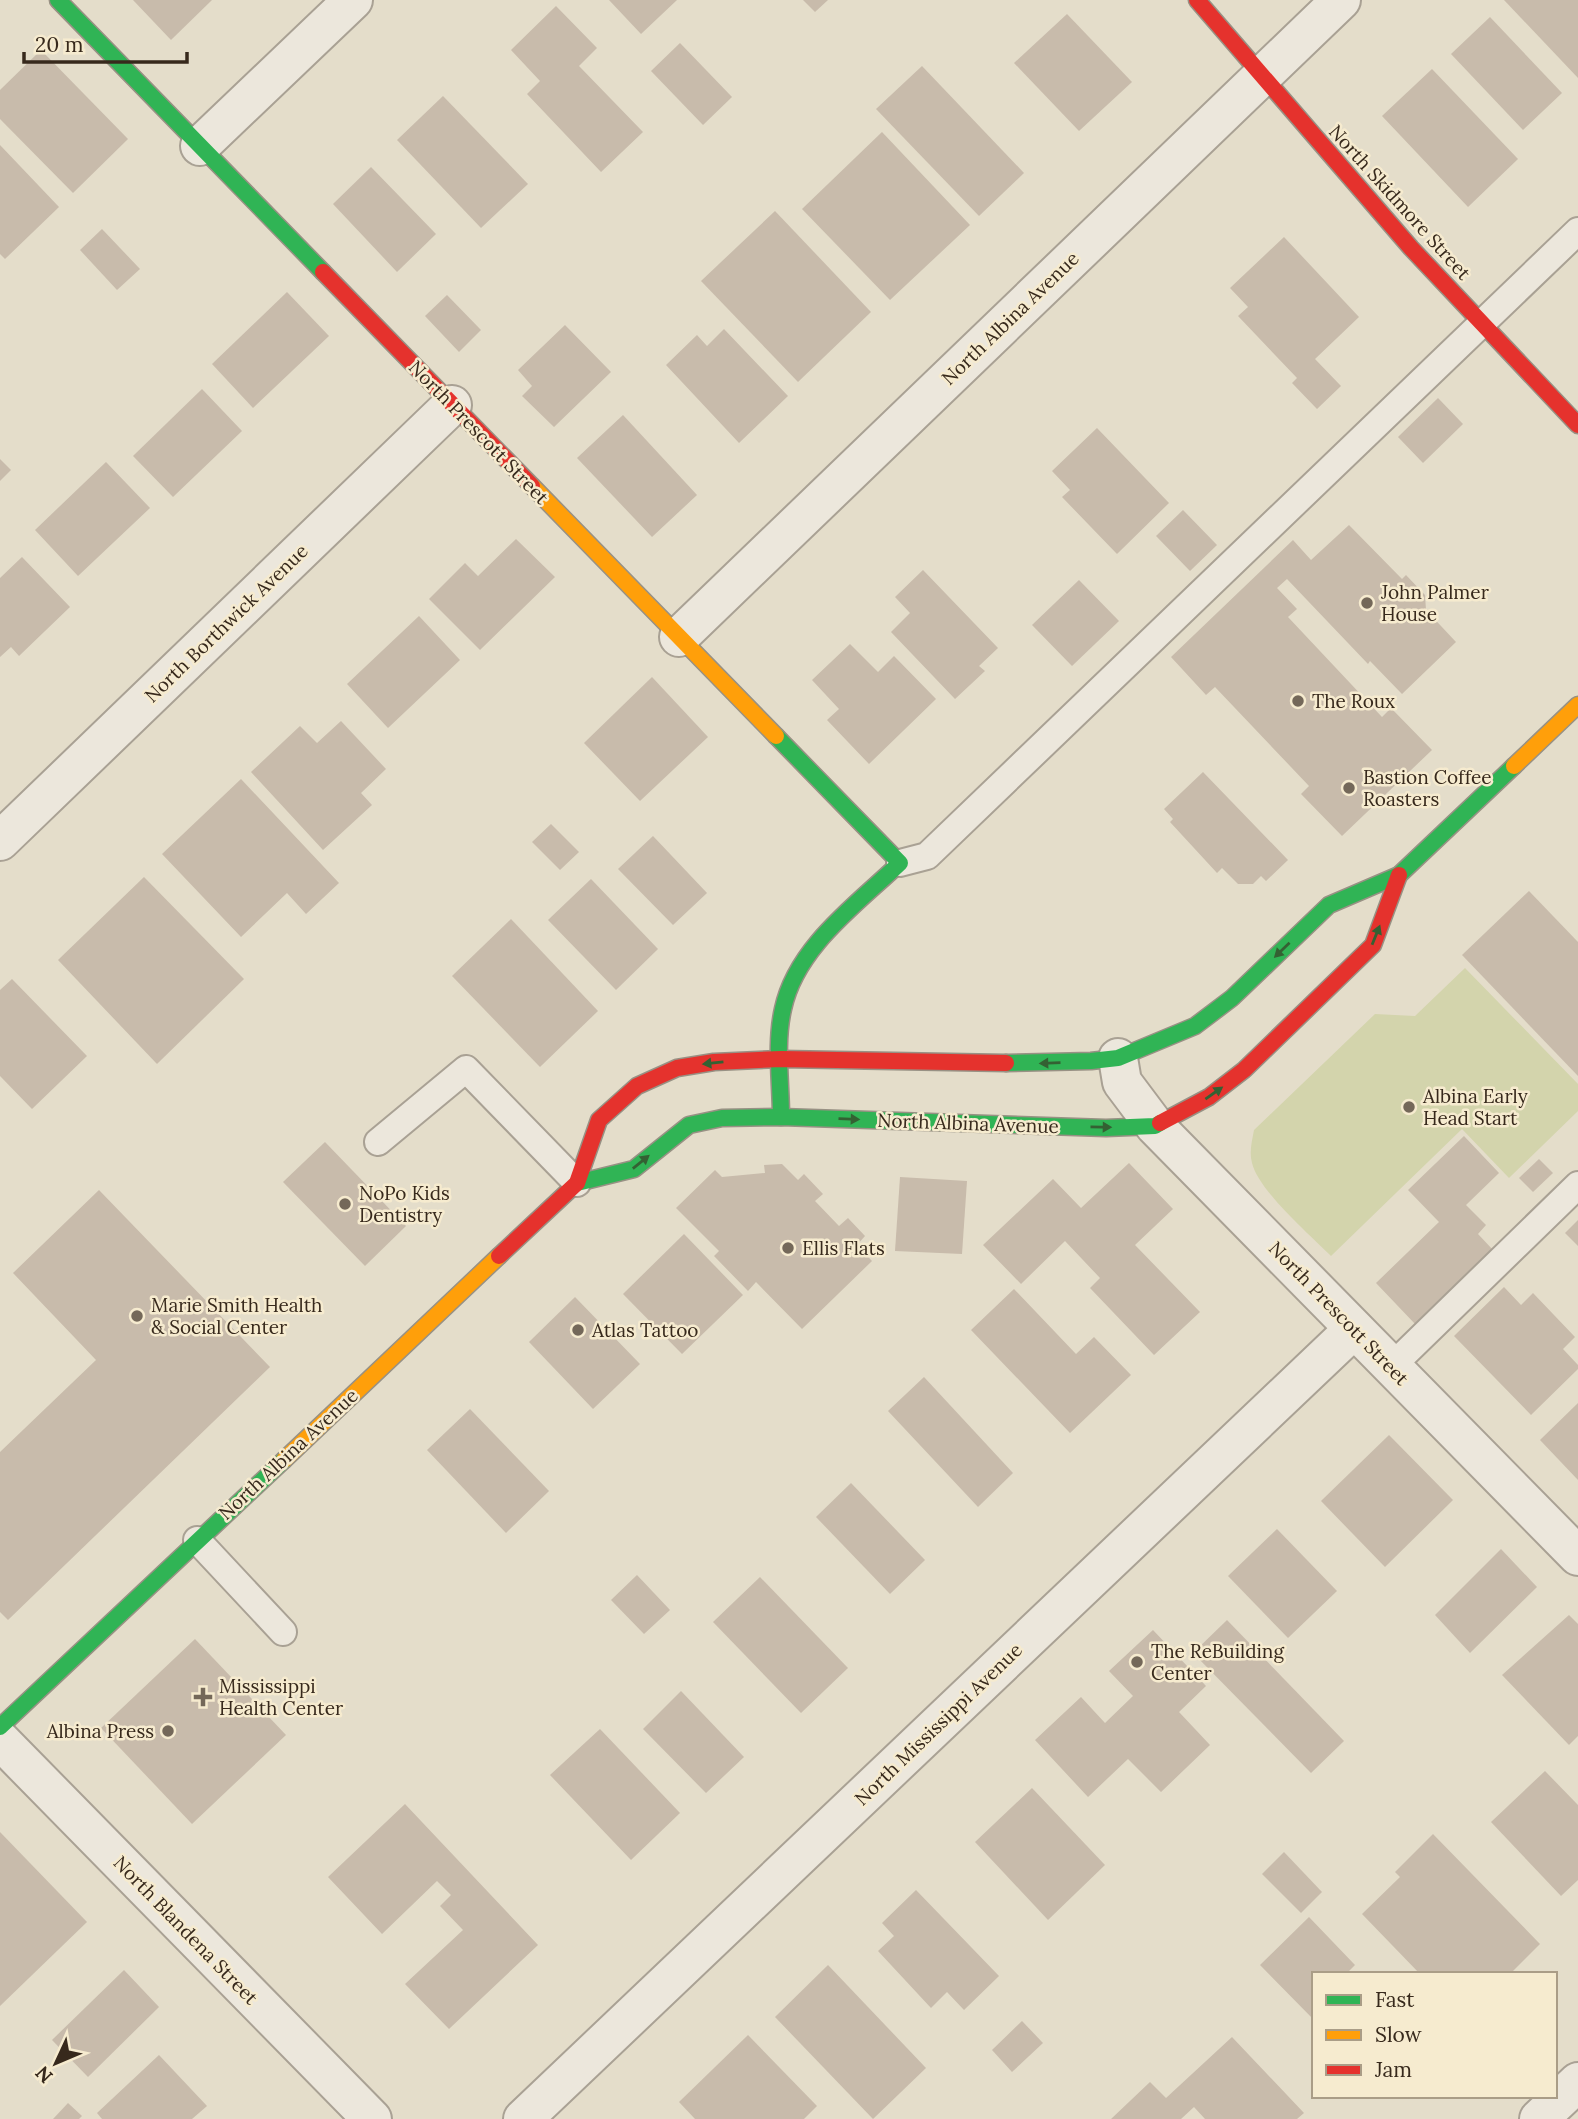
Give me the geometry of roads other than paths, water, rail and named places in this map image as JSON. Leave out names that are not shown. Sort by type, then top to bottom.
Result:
[{"type":"street","name":"North Prescott Street","points":[[58,0],[900,863]]},
{"type":"street","points":[[200,146],[353,0]]},
{"type":"street","name":"North Skidmore Street","points":[[1198,0],[1410,248],[1578,425]]},
{"type":"street","name":"North Albina Avenue","points":[[679,637],[1341,0]]},
{"type":"street","name":"North Borthwick Avenue","points":[[0,841],[452,405]]},
{"type":"street","points":[[1118,1058],[1195,1026],[1232,998],[1329,905],[1399,875],[1578,705]]},
{"type":"street","points":[[781,1117],[782,1011],[787,989],[797,970],[817,944],[900,863]]},
{"type":"street","points":[[1155,1126],[1209,1097],[1244,1070],[1373,945],[1399,875]]},
{"type":"street","name":"North Prescott Street","points":[[1118,1058],[1122,1082],[1155,1126],[1578,1556]]},
{"type":"street","name":"North Albina Avenue","points":[[0,1727],[577,1183],[600,1120],[637,1086],[677,1068],[714,1062],[781,1059],[1034,1063],[1118,1058]]},
{"type":"street","name":"North Albina Avenue","points":[[577,1183],[634,1169],[689,1125],[722,1118],[781,1117],[1106,1128],[1155,1126]]},
{"type":"street","name":"North Mississippi Avenue","points":[[523,2119],[1354,1329]]},
{"type":"street","name":"North Blandena Street","points":[[0,1740],[373,2119]]},
{"type":"street","points":[[1539,2119],[1578,2082]]},
{"type":"lane","points":[[900,863],[927,856],[1578,231]]},
{"type":"lane","points":[[378,1142],[466,1069],[577,1183]]},
{"type":"lane","points":[[1391,1367],[1578,1185]]},
{"type":"lane","points":[[197,1540],[283,1632]]},
{"type":"place","name":"John Palmer House","points":[[1367,603]]},
{"type":"place","name":"The Roux","points":[[1298,701]]},
{"type":"place","name":"Bastion Coffee Roasters","points":[[1349,788]]},
{"type":"place","name":"Albina Early Head Start","points":[[1409,1107]]},
{"type":"place","name":"NoPo Kids Dentistry","points":[[345,1204]]},
{"type":"place","name":"Ellis Flats","points":[[788,1248]]},
{"type":"place","name":"Marie Smith Health & Social Center","points":[[137,1316]]},
{"type":"place","name":"Atlas Tattoo","points":[[578,1330]]},
{"type":"place","name":"The ReBuilding Center","points":[[1137,1662]]},
{"type":"place","name":"Mississippi Health Center","points":[[203,1697]]},
{"type":"place","name":"Albina Press","points":[[168,1731]]}]
